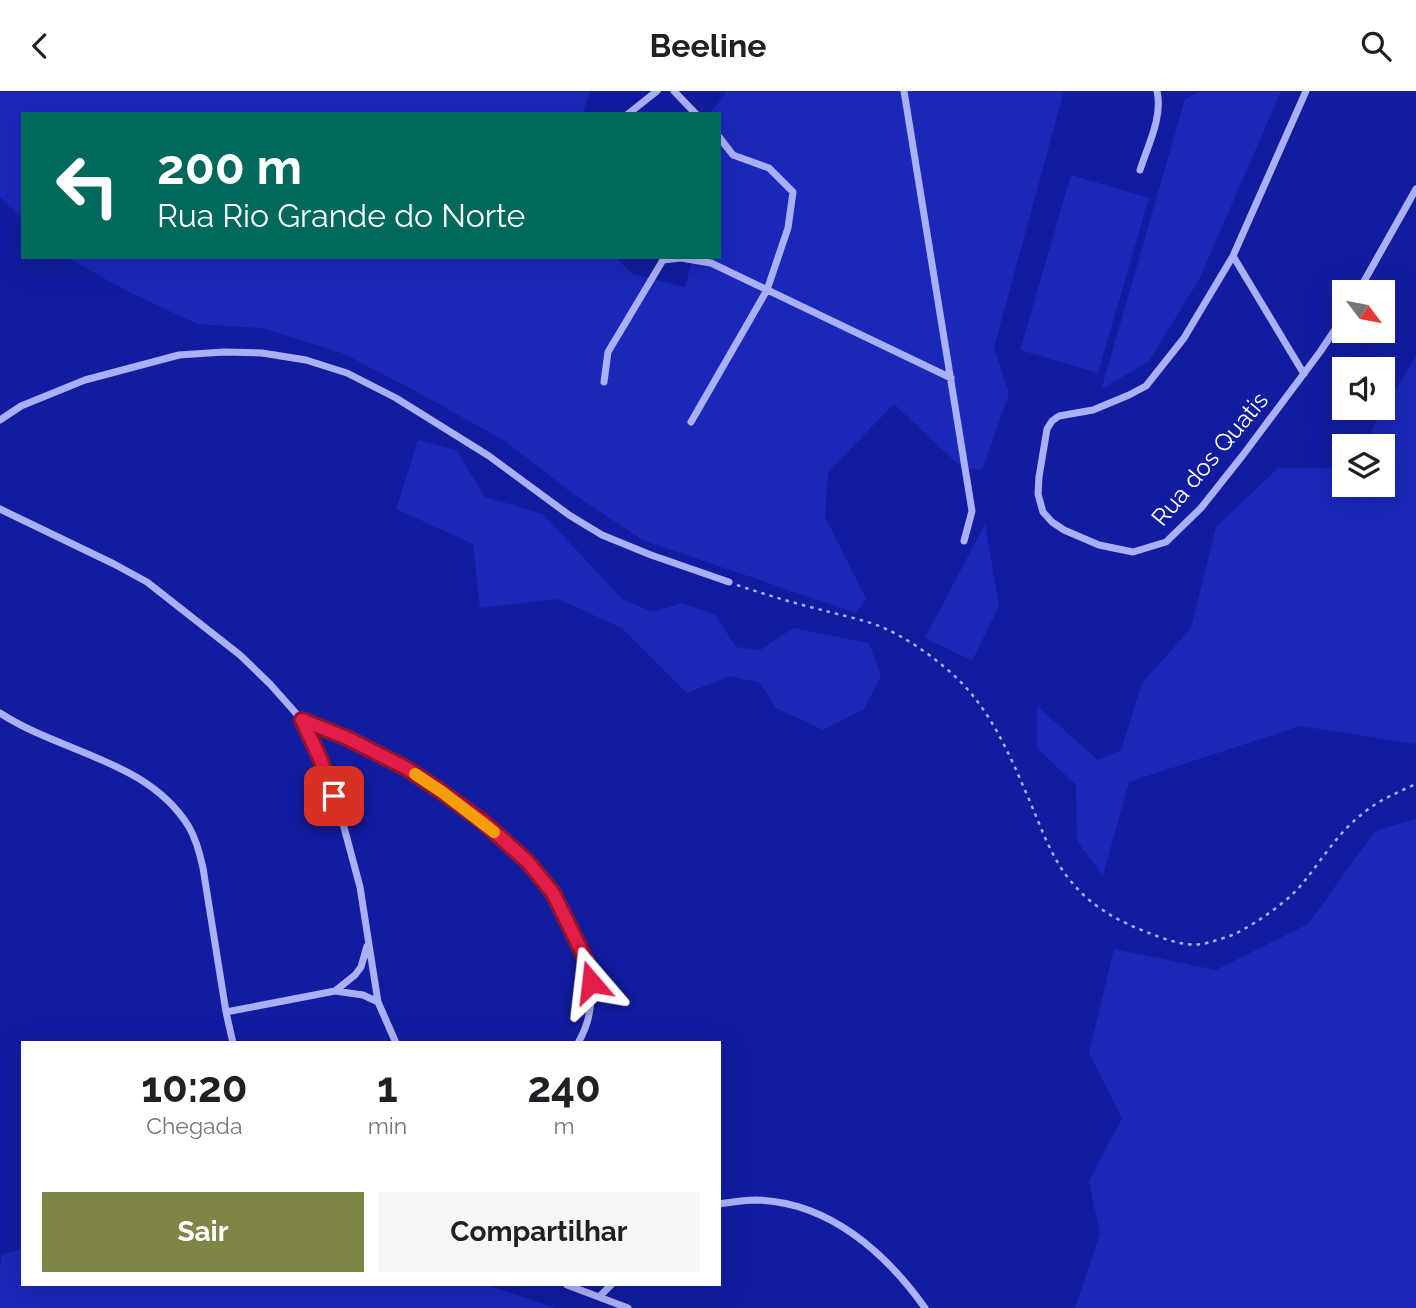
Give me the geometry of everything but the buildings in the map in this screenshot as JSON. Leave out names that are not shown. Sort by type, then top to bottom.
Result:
[{"type":"street","points":[[631,112],[657,91]]},
{"type":"street","points":[[674,91],[694,112]]},
{"type":"street","points":[[904,91],[972,511],[964,541]]},
{"type":"street","points":[[1140,170],[1157,116],[1157,91]]},
{"type":"street","points":[[1304,374],[1234,256],[1306,91]]},
{"type":"street","points":[[691,422],[767,290],[788,228],[793,192],[769,168],[733,155],[721,140]]},
{"type":"street","points":[[1365,280],[1416,189]]},
{"type":"street","name":"Rua dos Quatis","points":[[1234,256],[1184,338],[1146,386],[1093,410],[1059,415],[1052,421],[1047,429],[1038,494],[1043,512],[1052,522],[1100,545],[1133,552],[1166,542],[1201,508],[1332,333]]},
{"type":"street","points":[[604,382],[608,352],[662,259]]},
{"type":"street","points":[[687,259],[711,263],[951,378]]},
{"type":"street","points":[[0,420],[22,406],[85,380],[179,355],[224,352],[306,360],[347,373],[396,398],[489,456],[569,515],[602,535],[729,582]]},
{"type":"street","points":[[0,509],[147,582],[240,655],[302,720],[341,815],[360,887],[378,1002],[395,1041]]},
{"type":"street","points":[[0,713],[19,726],[123,770],[150,786],[166,799],[189,827],[203,868],[233,1041]]},
{"type":"street","points":[[302,720],[406,768],[482,821],[527,861],[553,893],[584,956],[591,982],[590,1014],[579,1041]]},
{"type":"street","points":[[335,991],[361,967],[368,942]]},
{"type":"street","points":[[226,1011],[335,991],[363,995],[378,1002]]},
{"type":"street","points":[[721,1204],[757,1200],[776,1202],[821,1215],[846,1229],[877,1252],[911,1288],[925,1308]]},
{"type":"street","points":[[570,1286],[628,1308]]},
{"type":"street","points":[[600,1296],[610,1286]]},
{"type":"path","points":[[729,582],[883,628],[941,664],[968,688],[1010,753],[1044,836],[1061,869],[1074,886],[1119,921],[1169,941],[1206,944],[1234,934],[1262,918],[1304,882],[1323,855],[1359,815],[1391,795],[1416,785]]},
{"type":"shaded area","points":[[0,91],[590,91],[584,112],[21,112],[21,218],[0,197]]},
{"type":"shaded area","points":[[727,91],[1064,91],[994,348],[1009,394],[982,470],[962,468],[894,404],[828,472],[825,517],[866,599],[856,613],[642,540],[573,494],[505,441],[342,353],[262,328],[197,324],[127,291],[70,259],[617,259],[633,274],[685,287],[692,259],[721,259],[721,112],[711,112]]},
{"type":"shaded area","points":[[1201,91],[1281,91],[1200,278],[1149,361],[1101,390],[1185,99]]},
{"type":"shaded area","points":[[1071,175],[1149,198],[1098,373],[1020,350]]},
{"type":"shaded area","points":[[1416,356],[1416,744],[1300,726],[1129,782],[1103,876],[1077,841],[1076,785],[1037,748],[1037,706],[1098,760],[1121,750],[1142,683],[1191,628],[1216,527],[1278,468],[1332,468],[1332,497],[1395,497],[1395,434],[1369,434],[1378,420],[1395,420],[1395,391]]},
{"type":"shaded area","points":[[418,440],[456,450],[485,497],[543,514],[622,599],[653,612],[682,603],[715,615],[736,647],[760,650],[793,628],[869,643],[881,676],[864,709],[823,730],[776,708],[760,683],[731,676],[687,693],[622,628],[558,599],[480,608],[473,544],[396,509]]},
{"type":"shaded area","points":[[985,524],[999,606],[972,661],[925,638]]},
{"type":"shaded area","points":[[1416,819],[1416,1308],[1075,1308],[1100,1234],[1089,1181],[1122,1118],[1089,1053],[1114,949],[1216,970],[1308,924],[1375,831]]},
{"type":"shaded area","points":[[21,1249],[21,1286],[490,1286],[556,1308],[0,1308],[2,1255]]},
{"type":"slow traffic","points":[[415,774],[494,832]]},
{"type":"route","points":[[334,796],[302,720],[347,738],[406,768],[482,821],[527,861],[553,893],[584,956],[591,982]]}]
